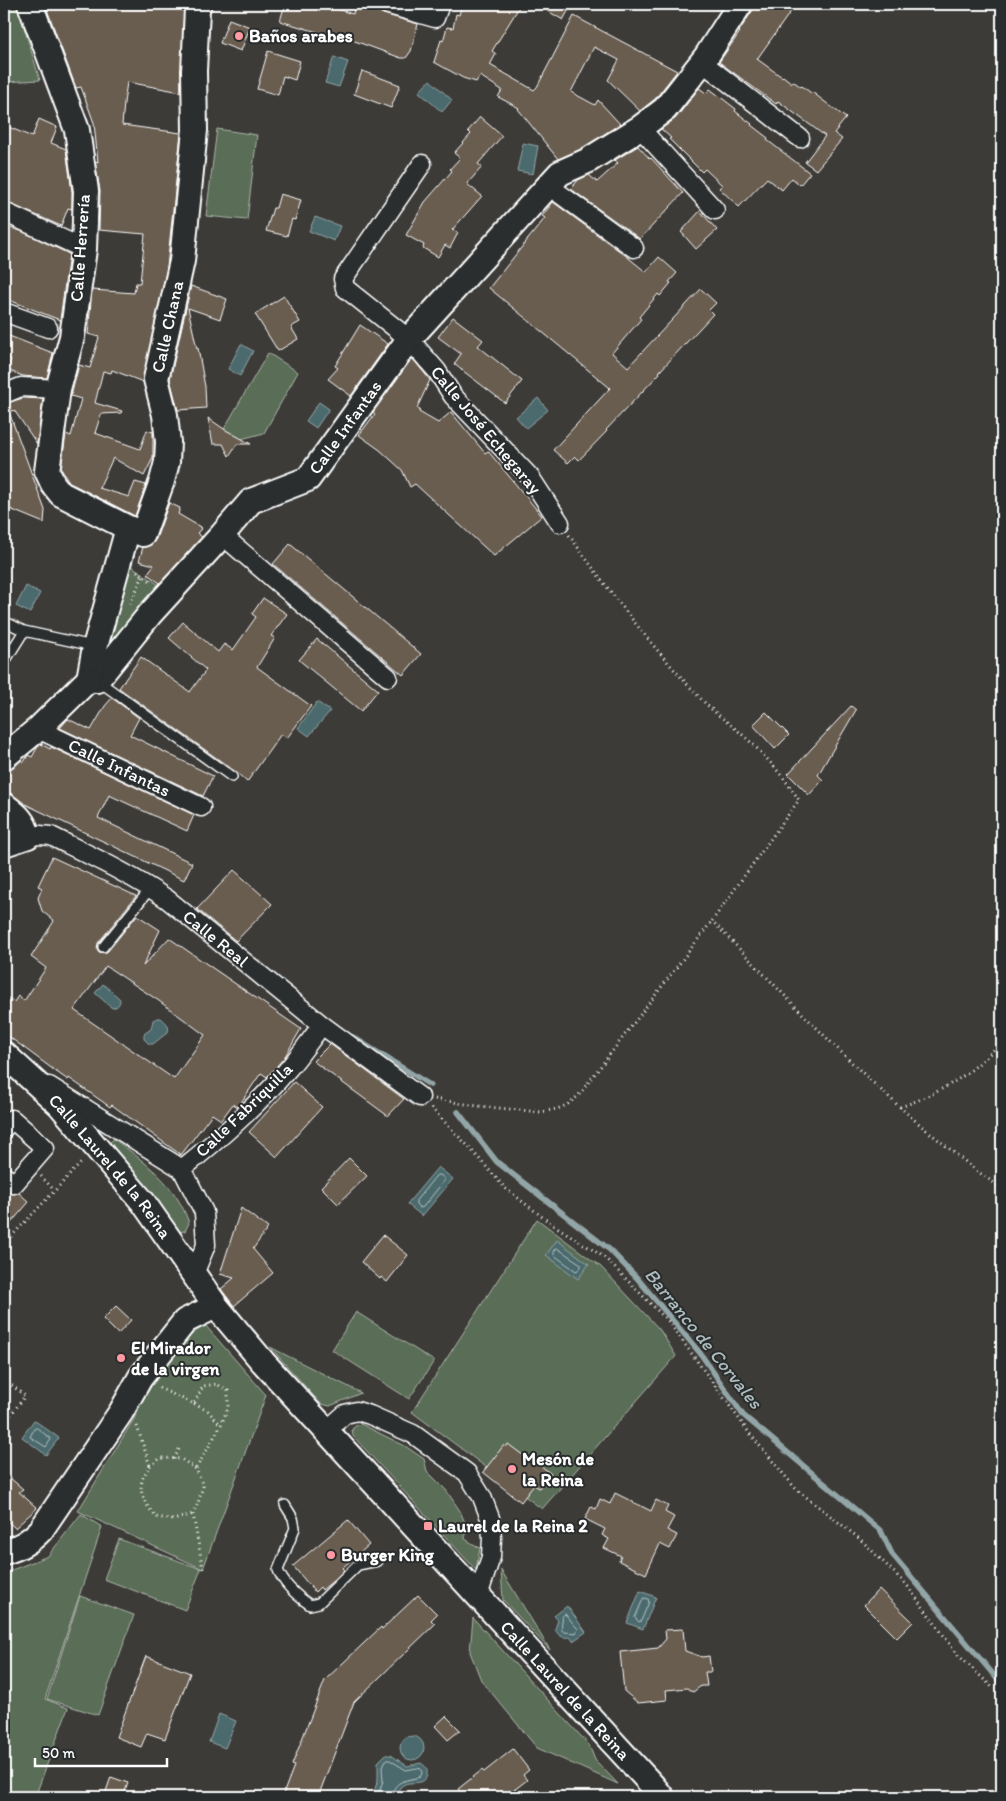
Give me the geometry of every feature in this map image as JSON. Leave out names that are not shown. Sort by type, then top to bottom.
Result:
[{"type":"street","name":"Calle Herrería","points":[[30,4],[76,130],[86,191],[84,249],[72,337],[58,389],[47,471],[53,484],[61,494],[128,528]]},
{"type":"street","name":"Calle Chana","points":[[128,528],[143,534],[162,481],[166,462],[168,442],[165,415],[156,379],[182,262],[196,130],[194,71],[197,9],[199,4]]},
{"type":"street","points":[[386,4],[435,18],[440,4]]},
{"type":"street","name":"Calle Infantas","points":[[4,757],[93,680],[250,501],[308,479],[409,339],[560,173],[587,160],[640,128],[665,109],[702,62],[740,4]]},
{"type":"street","points":[[702,62],[800,138]]},
{"type":"street","points":[[640,128],[715,210]]},
{"type":"street","points":[[409,339],[345,288],[343,278],[422,164]]},
{"type":"street","points":[[549,186],[634,248]]},
{"type":"street","points":[[4,212],[84,249]]},
{"type":"street","points":[[4,312],[48,328]]},
{"type":"street","name":"Calle José Echegaray","points":[[409,339],[437,371],[453,396],[530,477],[560,523]]},
{"type":"street","points":[[4,394],[22,387],[58,389]]},
{"type":"street","points":[[93,680],[95,647],[128,528]]},
{"type":"street","points":[[222,535],[388,677]]},
{"type":"street","name":"Calle Infantas","points":[[38,729],[201,807]]},
{"type":"street","points":[[4,805],[20,817],[28,836],[4,844]]},
{"type":"street","name":"Calle Real","points":[[28,836],[51,836],[151,888],[322,1025],[420,1097]]},
{"type":"street","name":"Calle Fabriquilla","points":[[182,1169],[254,1106],[289,1068],[322,1025]]},
{"type":"street","name":"Calle Laurel de la Reina","points":[[11,1061],[182,1169],[204,1212],[206,1245],[194,1274]]},
{"type":"street","name":"Calle Laurel de la Reina","points":[[11,1061],[60,1105],[143,1202],[216,1306],[262,1362],[660,1793]]},
{"type":"street","points":[[4,1128],[12,1119],[45,1148],[14,1184],[4,1176]]},
{"type":"street","points":[[4,1552],[19,1548],[35,1538],[121,1412],[140,1378],[185,1321],[216,1306]]},
{"type":"street","points":[[326,1431],[345,1414],[356,1411],[370,1415],[413,1434],[467,1473],[482,1497],[490,1518],[492,1537],[491,1557],[478,1596]]},
{"type":"lane","points":[[4,621],[24,631],[95,647]]},
{"type":"lane","points":[[4,664],[24,631]]},
{"type":"lane","points":[[93,680],[232,778]]},
{"type":"lane","points":[[103,947],[151,888]]},
{"type":"lane","points":[[285,1505],[293,1518],[295,1528],[278,1570],[282,1579],[299,1597],[310,1605],[319,1603],[358,1565],[378,1561]]},
{"type":"path","points":[[420,1097],[477,1106],[541,1112],[567,1105],[578,1096],[712,921],[799,800],[774,766],[745,737],[708,705],[671,666],[624,609],[560,523]]},
{"type":"path","points":[[120,560],[168,594]]},
{"type":"path","points":[[712,921],[850,1062],[900,1107],[982,1175],[1002,1188]]},
{"type":"path","points":[[900,1107],[940,1091],[967,1074],[986,1059],[1002,1041]]},
{"type":"path","points":[[420,1097],[468,1146],[505,1188],[549,1222],[604,1257],[668,1321],[750,1434],[796,1490],[860,1539],[906,1584],[958,1655],[994,1689]]},
{"type":"path","points":[[4,1244],[83,1160]]},
{"type":"path","points":[[140,1378],[208,1411],[221,1425]]},
{"type":"path","points":[[4,1379],[25,1396],[5,1418],[4,1424]]},
{"type":"path","points":[[194,1404],[203,1386],[217,1384],[228,1391],[228,1408],[221,1425],[196,1469]]},
{"type":"path","points":[[121,1412],[134,1419],[150,1466]]},
{"type":"path","points":[[174,1459],[179,1449]]},
{"type":"path","points":[[193,1514],[174,1520],[156,1517],[144,1503],[141,1489],[142,1480],[150,1466],[161,1458],[182,1459],[196,1469],[203,1486],[193,1514],[203,1568]]},
{"type":"green space","points":[[5,4],[17,4],[40,80],[4,82]]},
{"type":"green space","points":[[217,129],[257,135],[247,220],[206,216]]},
{"type":"green space","points":[[268,353],[298,372],[264,433],[241,439],[224,429]]},
{"type":"green space","points":[[126,562],[165,589],[105,656],[99,653]]},
{"type":"green space","points":[[114,1139],[159,1175],[168,1186],[183,1209],[189,1223],[185,1231],[177,1232],[110,1142]]},
{"type":"green space","points":[[537,1219],[601,1267],[660,1330],[676,1356],[542,1509],[412,1412]]},
{"type":"green space","points":[[356,1312],[434,1361],[409,1399],[332,1350]]},
{"type":"green space","points":[[205,1325],[266,1395],[203,1569],[78,1511],[134,1419],[152,1385],[188,1337]]},
{"type":"green space","points":[[270,1347],[361,1393],[330,1406],[321,1404]]},
{"type":"green space","points":[[361,1424],[405,1446],[424,1459],[427,1471],[446,1490],[460,1511],[466,1525],[465,1539],[480,1548],[476,1570],[353,1436],[352,1429]]},
{"type":"green space","points":[[81,1514],[102,1527],[45,1699],[68,1708],[35,1797],[4,1797],[4,1573],[48,1556]]},
{"type":"green space","points":[[119,1539],[201,1569],[185,1610],[104,1579]]},
{"type":"green space","points":[[501,1570],[550,1650],[503,1600]]},
{"type":"green space","points":[[80,1596],[134,1615],[98,1715],[47,1699]]},
{"type":"green space","points":[[473,1618],[589,1745],[595,1760],[618,1784],[537,1748],[481,1680],[470,1652]]},
{"type":"water","points":[[334,57],[348,62],[339,87],[325,83]]},
{"type":"water","points":[[430,80],[452,100],[442,112],[419,92]]},
{"type":"water","points":[[523,143],[538,146],[533,174],[517,171]]},
{"type":"water","points":[[315,217],[340,226],[334,241],[309,231]]},
{"type":"water","points":[[241,344],[253,351],[240,376],[228,369]]},
{"type":"water","points":[[538,398],[548,410],[526,428],[516,417]]},
{"type":"water","points":[[319,402],[329,409],[316,428],[306,421]]},
{"type":"water","points":[[26,586],[40,593],[30,613],[16,606]]},
{"type":"water","points":[[317,702],[330,711],[309,736],[298,728]]},
{"type":"water","points":[[103,984],[120,999],[116,1007],[112,1008],[95,993]]},
{"type":"water","points":[[161,1018],[166,1023],[168,1032],[153,1044],[149,1044],[144,1039],[144,1034],[151,1029],[153,1020]]},
{"type":"water","points":[[438,1167],[453,1179],[422,1216],[407,1204]]},
{"type":"water","points":[[557,1240],[589,1264],[578,1279],[546,1255]]},
{"type":"water","points":[[34,1420],[59,1438],[46,1455],[22,1437]]},
{"type":"water","points":[[640,1591],[656,1597],[643,1629],[627,1623]]},
{"type":"water","points":[[567,1606],[586,1632],[573,1641],[570,1637],[561,1636],[555,1629],[558,1620],[554,1616]]},
{"type":"water","points":[[219,1714],[236,1721],[225,1748],[209,1742]]},
{"type":"water","points":[[412,1736],[420,1740],[424,1748],[420,1756],[412,1760],[404,1756],[400,1748],[404,1740]]},
{"type":"water","points":[[385,1755],[391,1755],[407,1766],[421,1763],[427,1768],[425,1780],[403,1785],[396,1797],[372,1797],[378,1780],[378,1762]]},
{"type":"building","points":[[45,4],[184,4],[181,92],[127,82],[124,103],[122,125],[181,133],[167,267],[143,382],[112,370],[111,373],[103,371],[95,403],[122,411],[121,413],[101,414],[95,433],[140,449],[147,430],[153,432],[153,458],[144,476],[113,458],[99,488],[129,497],[135,482],[146,485],[135,516],[70,483],[61,469],[66,434],[71,436],[81,399],[71,396],[79,365],[90,368],[99,337],[88,334],[92,290],[134,293],[136,283],[140,283],[145,234],[99,230],[100,191],[95,161],[98,162],[94,123],[81,87],[76,88]]},
{"type":"building","points":[[285,4],[320,4],[353,14],[355,4],[376,4],[378,11],[383,14],[418,24],[411,51],[406,58],[401,58],[333,33],[332,36],[280,21]]},
{"type":"building","points":[[464,4],[521,4],[492,51],[496,54],[490,65],[534,90],[574,16],[677,71],[655,99],[640,111],[608,80],[619,60],[594,47],[571,92],[595,105],[598,100],[620,124],[581,149],[558,159],[519,108],[498,97],[502,90],[480,76],[476,82],[463,78],[434,62],[447,27],[453,28],[456,14],[459,15]]},
{"type":"building","points":[[536,4],[572,4],[563,20]]},
{"type":"building","points":[[757,4],[796,4],[757,59],[792,83],[793,81],[812,92],[846,118],[834,133],[842,139],[816,170],[805,162],[825,136],[778,101],[776,104],[719,62]]},
{"type":"building","points":[[229,19],[250,27],[241,51],[220,43]]},
{"type":"building","points":[[268,51],[300,61],[295,80],[283,76],[278,95],[257,89]]},
{"type":"building","points":[[362,71],[400,85],[391,108],[354,94]]},
{"type":"building","points":[[699,88],[706,93],[710,89],[736,109],[735,111],[768,138],[767,140],[810,173],[800,185],[792,178],[782,190],[767,178],[739,207],[719,188],[722,185],[705,169],[702,172],[661,129],[676,118]]},
{"type":"building","points":[[480,117],[502,136],[478,164],[482,167],[467,184],[482,196],[452,230],[458,233],[450,248],[445,245],[438,257],[423,248],[424,245],[406,235],[425,202],[452,171],[450,169],[460,158],[454,153],[471,134],[468,131]]},
{"type":"building","points":[[39,119],[57,127],[51,143],[66,149],[72,192],[72,209],[68,208],[61,226],[4,201],[4,125],[32,137]]},
{"type":"building","points":[[638,146],[683,193],[640,239],[571,189],[578,180],[589,175],[597,182],[618,163],[615,160]]},
{"type":"building","points":[[280,194],[301,200],[295,220],[292,219],[287,236],[266,231],[273,208],[276,208]]},
{"type":"building","points":[[553,202],[646,272],[659,257],[677,273],[660,296],[658,294],[639,317],[641,319],[612,353],[628,367],[701,289],[716,303],[709,310],[713,314],[607,431],[579,460],[575,456],[568,463],[553,450],[610,388],[489,288],[545,218],[542,216]]},
{"type":"building","points":[[700,211],[717,230],[696,249],[681,232]]},
{"type":"building","points":[[4,226],[21,231],[69,254],[60,320],[4,298]]},
{"type":"building","points":[[191,286],[227,299],[220,319],[188,308],[198,348],[205,387],[206,408],[178,410],[170,379]]},
{"type":"building","points":[[284,296],[300,322],[291,327],[298,339],[278,351],[255,314]]},
{"type":"building","points":[[453,317],[483,340],[478,346],[522,381],[505,403],[454,364],[461,354],[438,337]]},
{"type":"building","points":[[360,325],[388,344],[351,396],[328,379],[338,368],[335,366]]},
{"type":"building","points":[[4,334],[53,353],[47,378],[23,376],[7,370],[11,359],[4,356]]},
{"type":"building","points":[[412,358],[430,380],[417,408],[420,410],[419,412],[438,423],[451,412],[485,453],[488,451],[542,516],[494,556],[415,484],[410,487],[402,470],[380,450],[359,435],[375,414],[373,412]]},
{"type":"building","points":[[23,398],[43,399],[37,444],[14,410],[9,412],[45,510],[44,523],[5,507],[7,500],[4,499],[4,404]]},
{"type":"building","points":[[208,418],[251,444],[237,444],[229,456],[223,444],[213,444]]},
{"type":"building","points":[[169,503],[180,508],[178,514],[202,528],[197,533],[202,537],[160,583],[147,574],[154,565],[139,561],[143,547],[151,545],[156,539]]},
{"type":"building","points":[[290,544],[421,654],[403,675],[273,564]]},
{"type":"building","points":[[263,598],[287,614],[271,636],[275,638],[257,667],[311,706],[287,738],[281,734],[247,782],[236,772],[119,688],[141,657],[190,692],[206,670],[169,638],[183,622],[218,652],[224,644],[233,650],[256,617],[252,614]]},
{"type":"building","points":[[317,639],[378,690],[361,711],[299,660]]},
{"type":"building","points":[[112,698],[139,718],[130,735],[213,776],[203,796],[60,728],[68,719],[91,730]]},
{"type":"building","points":[[851,706],[856,710],[818,775],[823,780],[809,795],[788,774]]},
{"type":"building","points":[[766,712],[789,735],[775,749],[753,725]]},
{"type":"building","points":[[41,744],[194,815],[187,831],[109,795],[98,818],[192,863],[184,880],[25,804],[12,794],[6,792],[5,783],[8,774],[21,760],[24,762],[28,755],[32,757]]},
{"type":"building","points":[[52,857],[136,896],[98,943],[97,949],[99,952],[105,953],[108,951],[137,915],[160,930],[143,966],[169,938],[301,1029],[284,1058],[267,1077],[261,1073],[238,1107],[233,1104],[221,1120],[212,1114],[181,1155],[112,1105],[110,1107],[69,1078],[68,1080],[4,1033],[4,995],[14,1002],[18,996],[24,1001],[46,968],[31,957],[54,921],[42,911],[38,898],[42,888],[38,886]],"holes":[[[106,966],[159,1001],[205,1035],[174,1079],[74,1010]]]},
{"type":"building","points":[[234,870],[272,904],[236,941],[197,909]]},
{"type":"building","points":[[330,1044],[404,1099],[388,1116],[313,1061]]},
{"type":"building","points":[[294,1082],[322,1107],[277,1157],[249,1132]]},
{"type":"building","points":[[349,1158],[367,1176],[338,1204],[321,1187]]},
{"type":"building","points":[[4,1189],[12,1194],[19,1193],[29,1202],[4,1231]]},
{"type":"building","points":[[241,1208],[268,1228],[253,1249],[273,1273],[234,1306],[221,1289],[234,1278],[220,1274]]},
{"type":"building","points":[[383,1235],[408,1255],[387,1282],[381,1277],[380,1279],[361,1262]]},
{"type":"building","points":[[116,1306],[131,1320],[118,1334],[103,1319]]},
{"type":"building","points":[[508,1444],[532,1462],[534,1460],[551,1474],[539,1488],[534,1485],[521,1502],[483,1472],[504,1445],[506,1447]]},
{"type":"building","points":[[4,1473],[23,1489],[19,1492],[37,1508],[15,1528],[4,1518]]},
{"type":"building","points":[[615,1493],[651,1511],[656,1500],[668,1506],[665,1512],[674,1517],[667,1530],[677,1535],[670,1549],[660,1544],[646,1574],[619,1561],[621,1556],[604,1548],[609,1539],[602,1535],[605,1529],[585,1519],[591,1507],[596,1509],[600,1499],[610,1504]]},
{"type":"building","name":"Burger King","points":[[348,1520],[369,1545],[342,1568],[344,1570],[334,1580],[322,1590],[320,1587],[315,1592],[293,1566]]},
{"type":"building","points":[[879,1589],[913,1622],[897,1638],[864,1605]]},
{"type":"building","points":[[418,1595],[437,1614],[431,1620],[435,1624],[354,1702],[318,1797],[282,1797],[294,1766],[292,1765],[325,1680]]},
{"type":"building","points":[[683,1629],[685,1651],[702,1657],[709,1656],[711,1672],[705,1672],[707,1686],[701,1686],[693,1692],[687,1688],[666,1690],[667,1700],[638,1703],[624,1691],[620,1652],[658,1648],[666,1639],[665,1630]]},
{"type":"building","points":[[146,1656],[190,1673],[165,1739],[147,1733],[141,1747],[116,1737]]},
{"type":"building","points":[[446,1716],[460,1730],[448,1740],[435,1726]]},
{"type":"building","points":[[513,1749],[529,1770],[523,1775],[527,1780],[505,1797],[464,1797],[458,1789],[482,1770],[484,1772]]},
{"type":"building","points":[[111,1777],[128,1783],[123,1797],[104,1797]]},
{"type":"waterway","name":"Barranco de Corvales","points":[[353,1037],[430,1085]]},
{"type":"waterway","name":"Barranco de Corvales","points":[[458,1112],[497,1162],[610,1250],[637,1278],[700,1353],[743,1415],[881,1531],[892,1554],[998,1680]]},
{"type":"place","name":"Baños arabes","points":[[239,36]]},
{"type":"place","name":"El Mirador de la virgen","points":[[121,1358]]},
{"type":"place","name":"Mesón de la Reina","points":[[512,1469]]},
{"type":"place","name":"Laurel de la Reina 2","points":[[428,1526]]},
{"type":"place","name":"Burger King","points":[[331,1555]]}]
